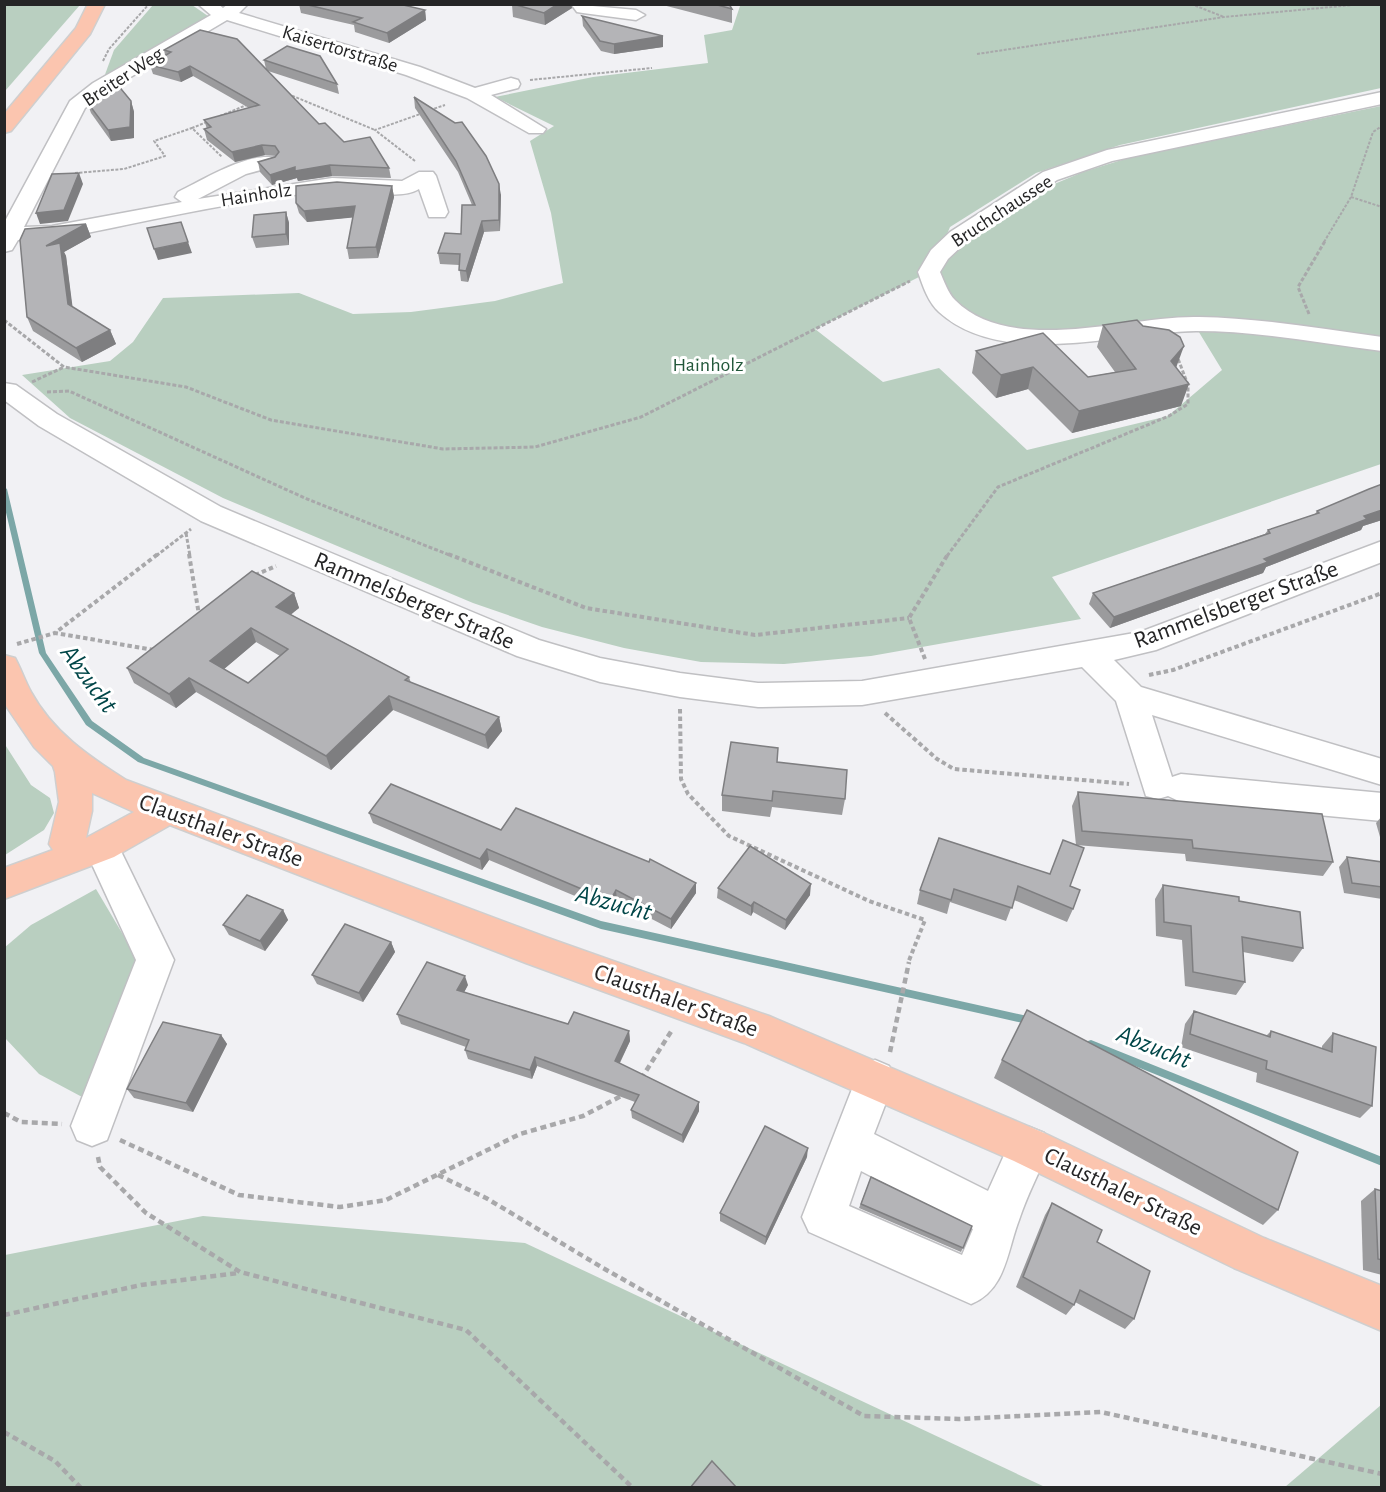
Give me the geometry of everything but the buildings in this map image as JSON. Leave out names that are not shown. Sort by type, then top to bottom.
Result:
[{"type":"main road","points":[[4,127],[84,30],[97,4]]},
{"type":"main road","name":"Clausthaler Straße","points":[[4,666],[18,698],[31,718],[68,760],[114,790],[154,807],[382,889],[539,951],[686,1003],[875,1079],[1029,1147],[1249,1253],[1382,1309]]},
{"type":"main road","points":[[68,760],[77,787],[84,846]]},
{"type":"main road","points":[[16,880],[154,807]]},
{"type":"street","name":"Kaisertorstraße","points":[[206,4],[233,10],[474,94],[536,129]]},
{"type":"street","points":[[579,4],[583,8],[636,15]]},
{"type":"street","name":"Breiter Weg","points":[[7,240],[38,176],[81,101],[100,87],[233,10]]},
{"type":"street","points":[[474,94],[512,84]]},
{"type":"street","name":"Bruchchaussee","points":[[929,272],[939,255],[958,237],[1050,176],[1107,156],[1382,98]]},
{"type":"street","name":"Hainholz","points":[[189,206],[186,196],[239,170],[269,162]]},
{"type":"street","name":"Hainholz","points":[[7,240],[189,206],[332,184],[406,188],[426,176],[437,212]]},
{"type":"street","points":[[929,272],[938,295],[949,308],[967,321],[1009,334],[1068,337],[1194,324],[1262,327],[1382,344]]},
{"type":"street","name":"Rammelsberger Straße","points":[[6,387],[48,420],[211,514],[528,648],[600,670],[680,685],[758,695],[862,693],[1089,654],[1145,642],[1382,551]]},
{"type":"street","points":[[1089,654],[1121,689],[1169,787],[1382,807]]},
{"type":"street","points":[[1121,689],[1382,772]]},
{"type":"street","points":[[84,846],[155,960],[92,1126]]},
{"type":"street","points":[[875,1079],[824,1217],[971,1282],[988,1254],[998,1219],[1029,1147]]},
{"type":"street","points":[[850,1143],[998,1219]]},
{"type":"path","points":[[81,101],[109,49],[149,4]]},
{"type":"path","points":[[1191,4],[1224,17]]},
{"type":"path","points":[[977,54],[1224,17],[1363,4]]},
{"type":"path","points":[[512,84],[548,77],[586,77],[652,68]]},
{"type":"path","points":[[286,93],[350,117],[375,130],[422,166]]},
{"type":"path","points":[[375,130],[474,94]]},
{"type":"path","points":[[38,176],[124,170],[165,156],[154,141],[254,103]]},
{"type":"path","points":[[1318,336],[1298,287],[1351,197],[1373,132],[1382,126]]},
{"type":"path","points":[[192,128],[224,158]]},
{"type":"path","points":[[1351,197],[1382,207]]},
{"type":"path","points":[[6,387],[64,367],[186,387],[272,420],[443,448],[535,447],[640,417],[929,272]]},
{"type":"path","points":[[4,320],[64,367]]},
{"type":"path","points":[[909,618],[935,572],[998,487],[1169,416],[1188,404],[1188,385],[1176,354],[1158,328]]},
{"type":"path","points":[[6,387],[69,391],[307,499],[586,608],[755,635],[909,618]]},
{"type":"path","points":[[31,639],[54,633],[211,514]]},
{"type":"path","points":[[186,533],[199,616]]},
{"type":"path","points":[[253,576],[304,555]]},
{"type":"path","points":[[1121,689],[1382,593]]},
{"type":"path","points":[[190,623],[208,609]]},
{"type":"path","points":[[909,618],[933,682]]},
{"type":"path","points":[[54,633],[157,651]]},
{"type":"path","points":[[680,685],[681,779],[688,794],[729,836],[869,901],[925,920],[906,969],[893,1047],[875,1079]]},
{"type":"path","points":[[862,693],[938,759],[954,769],[1169,787]]},
{"type":"path","points":[[636,1083],[651,1066],[686,1003]]},
{"type":"path","points":[[4,1113],[21,1122],[92,1126],[239,1195],[340,1207],[386,1200],[520,1134],[583,1116],[620,1098],[628,1091]]},
{"type":"path","points":[[92,1126],[100,1167],[146,1213],[240,1272],[466,1330],[633,1488]]},
{"type":"path","points":[[438,1175],[486,1198],[603,1268],[864,1416],[959,1419],[1101,1412],[1382,1474]]},
{"type":"path","points":[[4,1315],[141,1285],[240,1272]]},
{"type":"path","points":[[4,1432],[56,1461],[81,1488]]},
{"type":"green space","points":[[748,4],[1381,5],[1381,88],[1120,145],[1036,173],[950,227],[939,254],[966,243],[1052,185],[1083,172],[1128,158],[1381,106],[1381,464],[1052,577],[1081,619],[871,656],[784,664],[701,662],[624,648],[542,627],[473,603],[223,498],[70,418],[22,375],[110,361],[133,342],[163,298],[299,293],[353,314],[411,312],[495,301],[563,283],[551,213],[530,141],[554,126],[495,97],[593,77],[708,63],[704,35],[732,30],[740,6]],"holes":[[[929,272],[967,321],[1067,337],[1194,324],[1222,370],[1168,416],[1027,450],[939,368],[883,382],[815,329]]]},
{"type":"green space","points":[[4,5],[80,5],[5,91]]},
{"type":"green space","points":[[153,5],[192,5],[208,16],[103,80],[114,50]]},
{"type":"green space","points":[[4,743],[31,785],[50,798],[54,813],[44,830],[5,855]]},
{"type":"green space","points":[[96,889],[138,960],[84,1098],[39,1074],[5,1038],[4,948],[31,925]]},
{"type":"green space","points":[[203,1216],[525,1243],[1045,1487],[5,1488],[5,1255]]},
{"type":"green space","points":[[1381,1405],[1381,1487],[1285,1487]]},
{"type":"waterway","name":"Abzucht","points":[[4,489],[43,653],[89,723],[141,760],[601,925],[1032,1021]]},
{"type":"waterway","name":"Abzucht","points":[[1091,1044],[1382,1162]]}]
